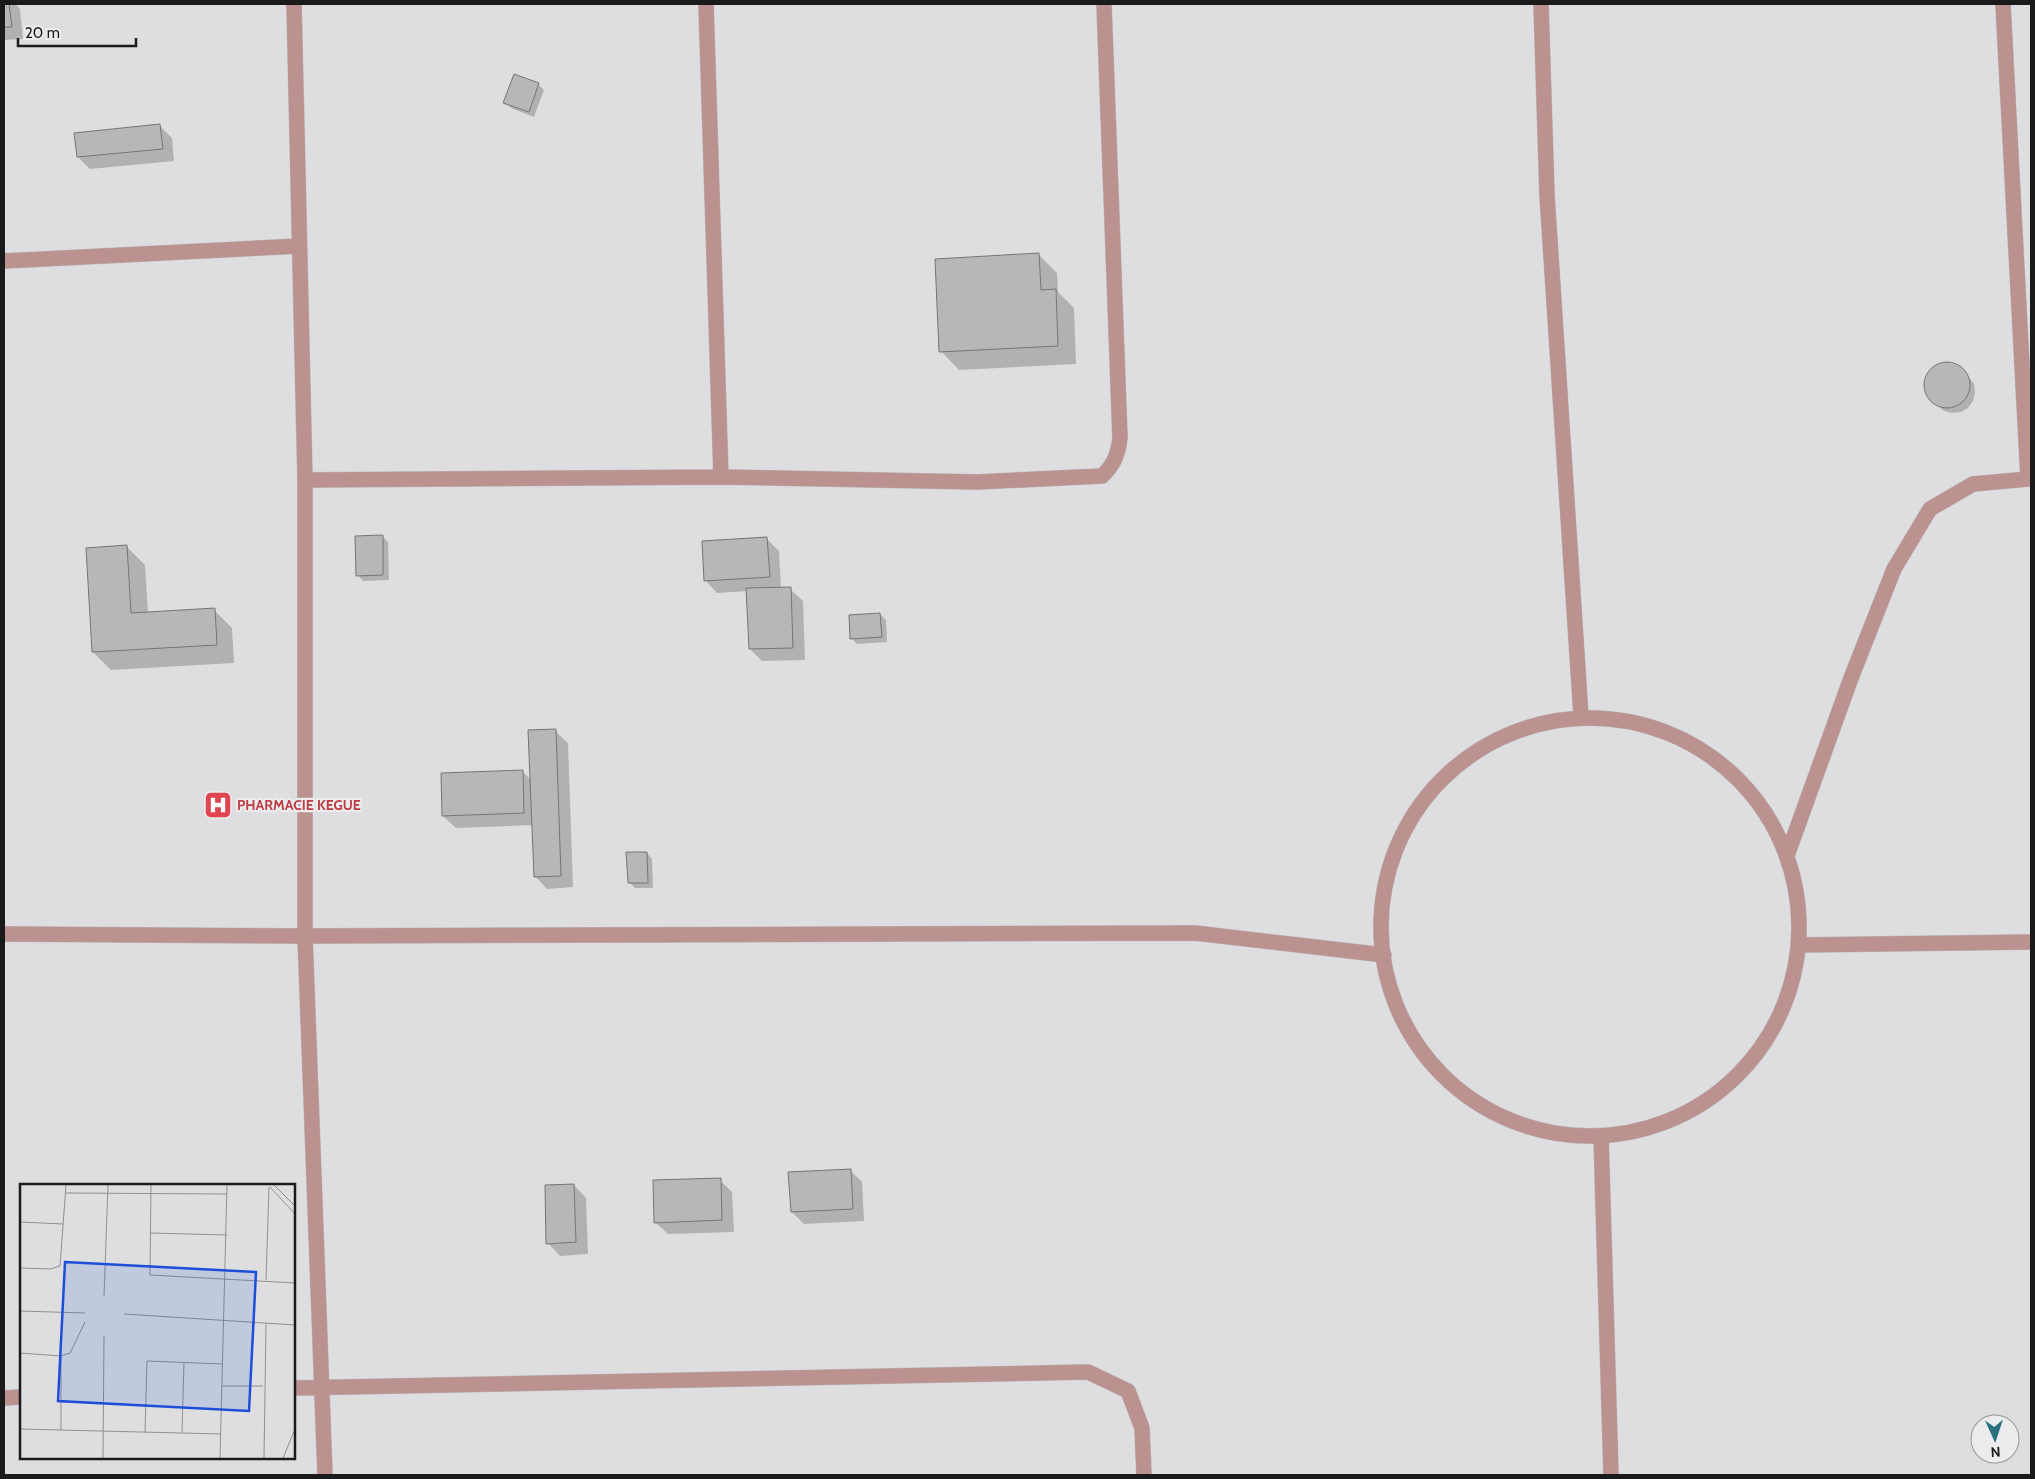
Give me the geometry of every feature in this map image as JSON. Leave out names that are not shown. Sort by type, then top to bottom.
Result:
[{"type":"street","points":[[294,4],[304,480],[305,936],[325,1475]]},
{"type":"street","points":[[706,4],[721,477]]},
{"type":"street","points":[[304,480],[721,477],[977,482],[1102,476],[1112,467],[1118,452],[1120,438],[1104,4]]},
{"type":"street","points":[[1541,4],[1547,195],[1581,716]]},
{"type":"street","points":[[1788,853],[1851,678],[1894,569],[1930,510],[1973,484],[2029,479],[2003,4]]},
{"type":"street","points":[[4,261],[299,246]]},
{"type":"street","points":[[1581,716],[1647,724],[1707,751],[1756,796],[1788,853],[1799,898],[1800,945],[1786,1003],[1757,1055],[1713,1097],[1660,1124],[1601,1136],[1539,1130],[1490,1111],[1482,1107],[1434,1068],[1399,1018],[1384,955],[1382,889],[1406,823],[1451,768],[1512,731],[1581,716]]},
{"type":"street","points":[[4,934],[305,936],[1195,933],[1384,955]]},
{"type":"street","points":[[1800,945],[2031,942]]},
{"type":"street","points":[[1601,1136],[1611,1475]]},
{"type":"street","points":[[295,1388],[1088,1372],[1128,1391],[1142,1428],[1144,1475]]},
{"type":"street","points":[[4,1398],[20,1397]]},
{"type":"building","points":[[4,4],[9,4],[12,27],[4,27]]},
{"type":"building","points":[[514,74],[539,83],[529,112],[503,103]]},
{"type":"building","points":[[160,124],[163,149],[77,157],[74,133]]},
{"type":"building","points":[[1039,253],[1041,290],[1056,289],[1058,346],[939,352],[935,259]]},
{"type":"building","points":[[1947,362],[1960,366],[1966,372],[1970,385],[1966,398],[1960,404],[1947,408],[1934,404],[1928,398],[1924,385],[1928,372],[1934,366]]},
{"type":"building","points":[[383,535],[383,575],[356,576],[355,536]]},
{"type":"building","points":[[767,537],[770,577],[704,581],[702,541]]},
{"type":"building","points":[[127,545],[131,613],[215,608],[217,645],[92,652],[86,548]]},
{"type":"building","points":[[791,587],[793,648],[749,649],[746,588]]},
{"type":"building","points":[[880,613],[882,637],[850,639],[849,615]]},
{"type":"building","points":[[556,729],[561,876],[534,877],[528,730]]},
{"type":"building","points":[[523,770],[524,813],[442,816],[441,773]]},
{"type":"building","points":[[626,852],[647,852],[648,883],[628,883]]},
{"type":"building","points":[[851,1169],[853,1209],[791,1212],[788,1172]]},
{"type":"building","points":[[721,1178],[722,1220],[654,1223],[653,1180]]},
{"type":"building","points":[[574,1184],[576,1242],[546,1244],[545,1185]]},
{"type":"place","name":"PHARMACIE KEGUE","points":[[218,805]]}]
